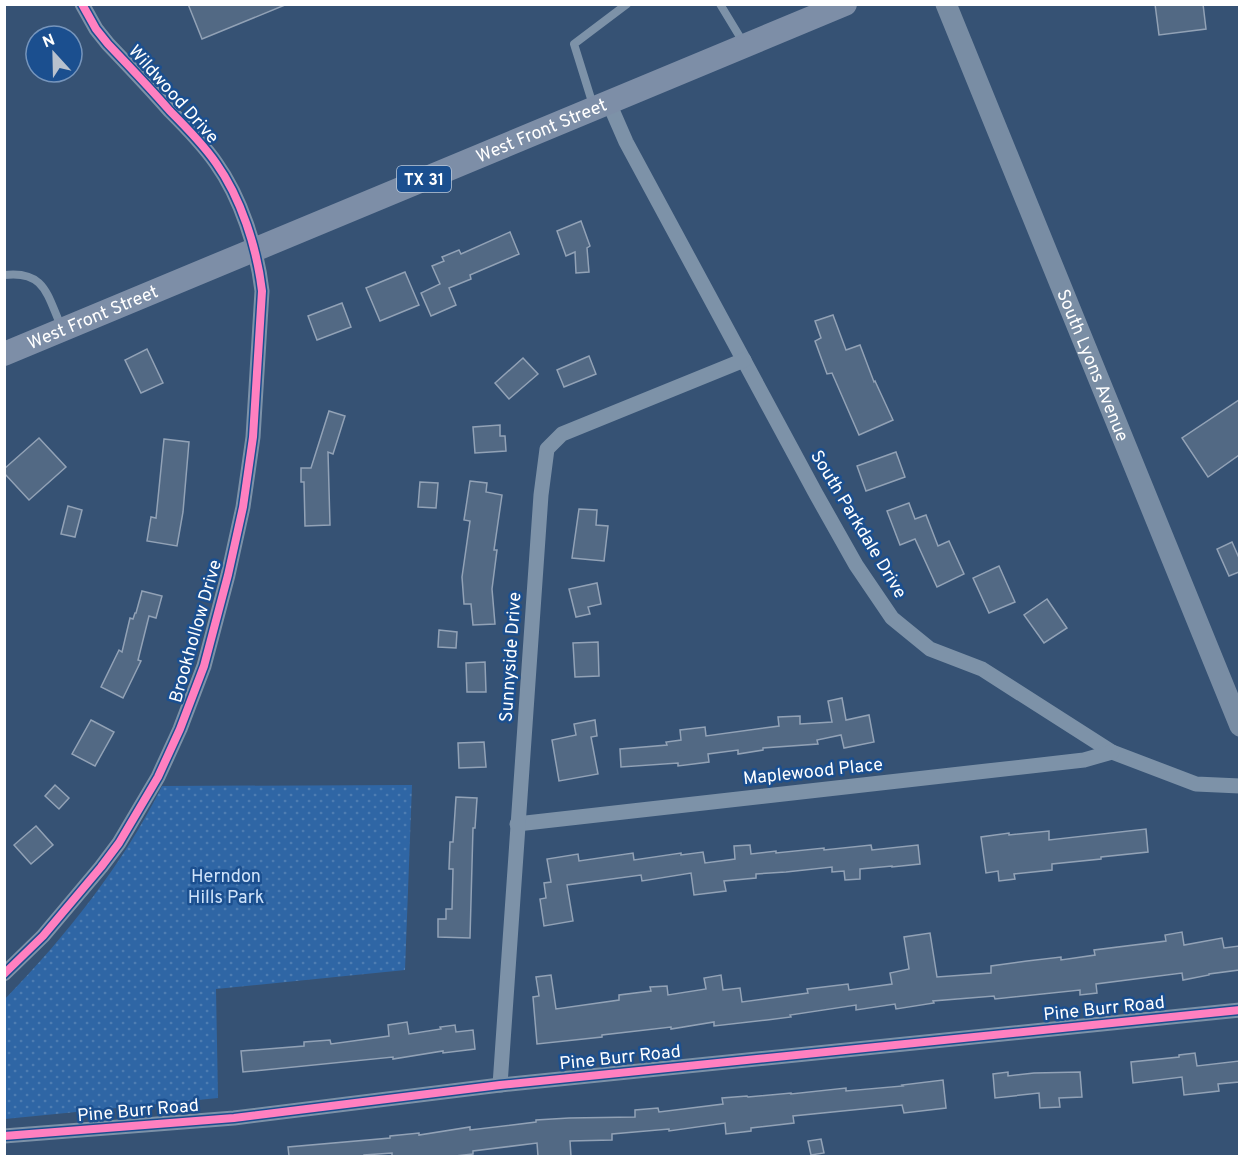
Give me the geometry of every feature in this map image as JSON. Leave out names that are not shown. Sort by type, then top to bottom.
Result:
[{"type":"main road","name":"West Front Street","points":[[4,354],[845,4]]},
{"type":"street","name":"Wildwood Drive","points":[[82,4],[96,29],[108,44],[216,163],[239,206],[254,249],[262,291],[251,454]]},
{"type":"street","name":"South Lyons Avenue","points":[[946,4],[1239,726]]},
{"type":"street","name":"South Parkdale Drive","points":[[602,106],[626,142],[850,555],[892,618],[930,649],[982,669],[1112,752],[1196,784],[1239,786]]},
{"type":"street","name":"Sunnyside Drive","points":[[500,1085],[541,495],[547,450],[562,434],[744,360]]},
{"type":"street","name":"Brookhollow Drive","points":[[4,974],[43,936],[120,843],[162,768],[204,666],[243,507],[251,454]]},
{"type":"street","name":"Maplewood Place","points":[[518,824],[1084,760],[1112,752]]},
{"type":"street","name":"Pine Burr Road","points":[[4,1136],[234,1118],[500,1085],[1239,1010]]},
{"type":"lane","points":[[602,106],[574,44],[627,4]]},
{"type":"lane","points":[[720,4],[745,46]]},
{"type":"lane","points":[[4,274],[25,275],[39,281],[63,330]]},
{"type":"green space","name":"Herndon Hills Park","points":[[412,785],[405,970],[216,989],[218,1098],[5,1119],[5,999],[71,925],[111,872],[162,786]]},
{"type":"building","points":[[188,4],[285,4],[285,5],[202,39]]},
{"type":"building","points":[[1155,4],[1203,4],[1206,29],[1159,35]]},
{"type":"building","points":[[581,221],[590,246],[587,248],[589,272],[576,273],[575,252],[566,256],[557,231]]},
{"type":"building","points":[[510,232],[519,254],[470,275],[471,279],[449,288],[456,305],[431,316],[421,293],[440,284],[432,266],[444,261],[442,257],[459,250],[461,254]]},
{"type":"building","points":[[405,272],[419,305],[380,321],[366,288]]},
{"type":"building","points":[[342,303],[351,327],[317,340],[308,316]]},
{"type":"building","points":[[833,315],[846,350],[860,345],[874,382],[893,420],[859,435],[832,373],[827,374],[815,341],[821,338],[815,321]]},
{"type":"building","points":[[147,349],[163,383],[141,393],[125,360]]},
{"type":"building","points":[[589,356],[596,374],[564,387],[557,370]]},
{"type":"building","points":[[523,358],[538,374],[509,399],[495,383]]},
{"type":"building","points":[[1239,400],[1239,455],[1208,477],[1182,438]]},
{"type":"building","points":[[329,411],[345,416],[333,454],[328,452],[330,525],[305,526],[304,482],[301,482],[301,468],[311,468]]},
{"type":"building","points":[[500,425],[500,436],[505,436],[506,451],[475,453],[473,427]]},
{"type":"building","points":[[39,438],[66,467],[29,500],[4,473],[4,469]]},
{"type":"building","points":[[164,439],[189,442],[183,512],[177,546],[147,541],[151,517],[156,518]]},
{"type":"building","points":[[896,452],[905,477],[866,491],[857,466]]},
{"type":"building","points":[[470,481],[487,483],[486,492],[502,495],[494,550],[497,550],[492,589],[495,624],[473,625],[471,604],[464,604],[462,577],[470,521],[464,520]]},
{"type":"building","points":[[420,482],[438,483],[436,508],[418,507]]},
{"type":"building","points":[[909,503],[915,519],[926,515],[938,546],[949,541],[964,574],[937,587],[915,539],[900,545],[887,511]]},
{"type":"building","points":[[68,506],[82,510],[75,537],[61,534]]},
{"type":"building","points":[[579,509],[597,510],[596,525],[608,526],[604,561],[572,558]]},
{"type":"building","points":[[1232,542],[1239,558],[1239,572],[1229,576],[1217,549]]},
{"type":"building","points":[[999,566],[1015,602],[989,613],[973,578]]},
{"type":"building","points":[[597,583],[601,604],[588,607],[590,614],[576,617],[569,589]]},
{"type":"building","points":[[142,591],[162,596],[156,618],[149,616],[138,660],[141,661],[123,698],[101,687],[119,650],[122,652],[130,618],[133,619],[136,613]]},
{"type":"building","points":[[1047,599],[1067,628],[1044,643],[1024,615]]},
{"type":"building","points":[[439,630],[457,632],[456,648],[438,647]]},
{"type":"building","points":[[598,642],[599,676],[575,677],[573,643]]},
{"type":"building","points":[[485,662],[486,692],[467,692],[466,663]]},
{"type":"building","points":[[842,698],[846,720],[869,715],[874,742],[844,748],[841,735],[817,740],[818,744],[763,748],[763,750],[738,754],[738,750],[708,754],[709,762],[678,766],[678,763],[621,767],[620,749],[667,745],[666,742],[681,740],[680,730],[705,727],[706,736],[779,726],[778,717],[800,716],[800,724],[832,722],[828,701]]},
{"type":"building","points":[[91,720],[114,732],[95,766],[72,754]]},
{"type":"building","points":[[595,720],[597,736],[591,737],[598,774],[559,781],[552,740],[576,735],[574,724]]},
{"type":"building","points":[[484,742],[486,767],[459,768],[458,743]]},
{"type":"building","points":[[55,785],[69,798],[59,809],[45,796]]},
{"type":"building","points":[[456,797],[477,798],[475,828],[473,828],[470,938],[438,937],[438,919],[446,919],[446,909],[452,909],[453,869],[449,869]]},
{"type":"building","points":[[36,826],[53,845],[31,864],[14,845]]},
{"type":"building","points":[[1146,829],[1148,852],[1052,864],[1052,870],[1014,874],[1015,879],[999,881],[998,871],[986,873],[981,837],[1049,831],[1049,840]]},
{"type":"building","points":[[750,845],[751,854],[871,845],[872,850],[918,845],[920,864],[860,869],[860,879],[845,880],[844,871],[832,872],[832,867],[756,874],[756,878],[724,881],[726,891],[694,895],[691,873],[642,881],[641,875],[567,885],[573,921],[544,926],[540,899],[546,898],[544,883],[551,882],[547,859],[578,854],[579,861],[633,853],[634,860],[703,852],[705,863],[735,859],[734,846]]},
{"type":"building","points":[[1182,932],[1184,945],[1222,938],[1224,948],[1239,946],[1239,970],[1183,980],[1182,973],[1096,984],[1097,993],[1080,995],[1080,990],[995,999],[994,996],[933,1001],[934,1003],[896,1009],[895,1004],[856,1010],[856,1005],[767,1020],[714,1026],[714,1022],[537,1044],[533,997],[539,996],[536,977],[551,975],[556,1009],[619,1000],[619,995],[651,991],[650,987],[667,986],[668,995],[706,989],[704,978],[721,975],[723,990],[740,988],[742,1002],[808,993],[807,989],[848,984],[849,990],[892,984],[890,973],[909,969],[904,937],[930,933],[937,977],[991,973],[991,966],[1095,955],[1094,950],[1166,941],[1165,935]]},
{"type":"building","points":[[407,1022],[409,1034],[455,1025],[456,1032],[473,1030],[475,1049],[443,1053],[443,1051],[393,1059],[393,1057],[243,1072],[241,1051],[304,1046],[304,1042],[330,1040],[331,1044],[389,1036],[388,1025]]},
{"type":"building","points":[[1195,1053],[1197,1066],[1239,1061],[1239,1082],[1218,1084],[1219,1091],[1184,1095],[1182,1077],[1133,1083],[1131,1062]]},
{"type":"building","points":[[1008,1072],[1008,1076],[1080,1072],[1082,1097],[1059,1098],[1060,1107],[1040,1108],[1039,1093],[995,1098],[993,1074]]},
{"type":"building","points":[[943,1080],[946,1108],[904,1113],[902,1105],[793,1116],[794,1123],[751,1128],[751,1131],[726,1134],[725,1123],[669,1131],[669,1129],[612,1134],[612,1140],[570,1141],[571,1156],[538,1156],[537,1143],[473,1151],[473,1154],[455,1156],[392,1156],[392,1153],[364,1156],[289,1156],[288,1147],[390,1138],[390,1136],[419,1133],[419,1135],[470,1127],[470,1130],[536,1122],[536,1120],[635,1117],[635,1110],[658,1108],[659,1112],[723,1104],[722,1098],[846,1088],[846,1091]]},
{"type":"building","points":[[821,1139],[824,1153],[811,1155],[808,1141]]},
{"type":"cycle path","points":[[4,974],[43,936],[101,867],[119,843],[158,777],[180,729],[204,666],[243,507],[253,437],[262,291],[252,241],[240,208],[225,177],[211,156],[108,44],[96,29],[82,4]]},
{"type":"cycle path","points":[[4,1136],[234,1118],[500,1085],[1240,1010]]}]
